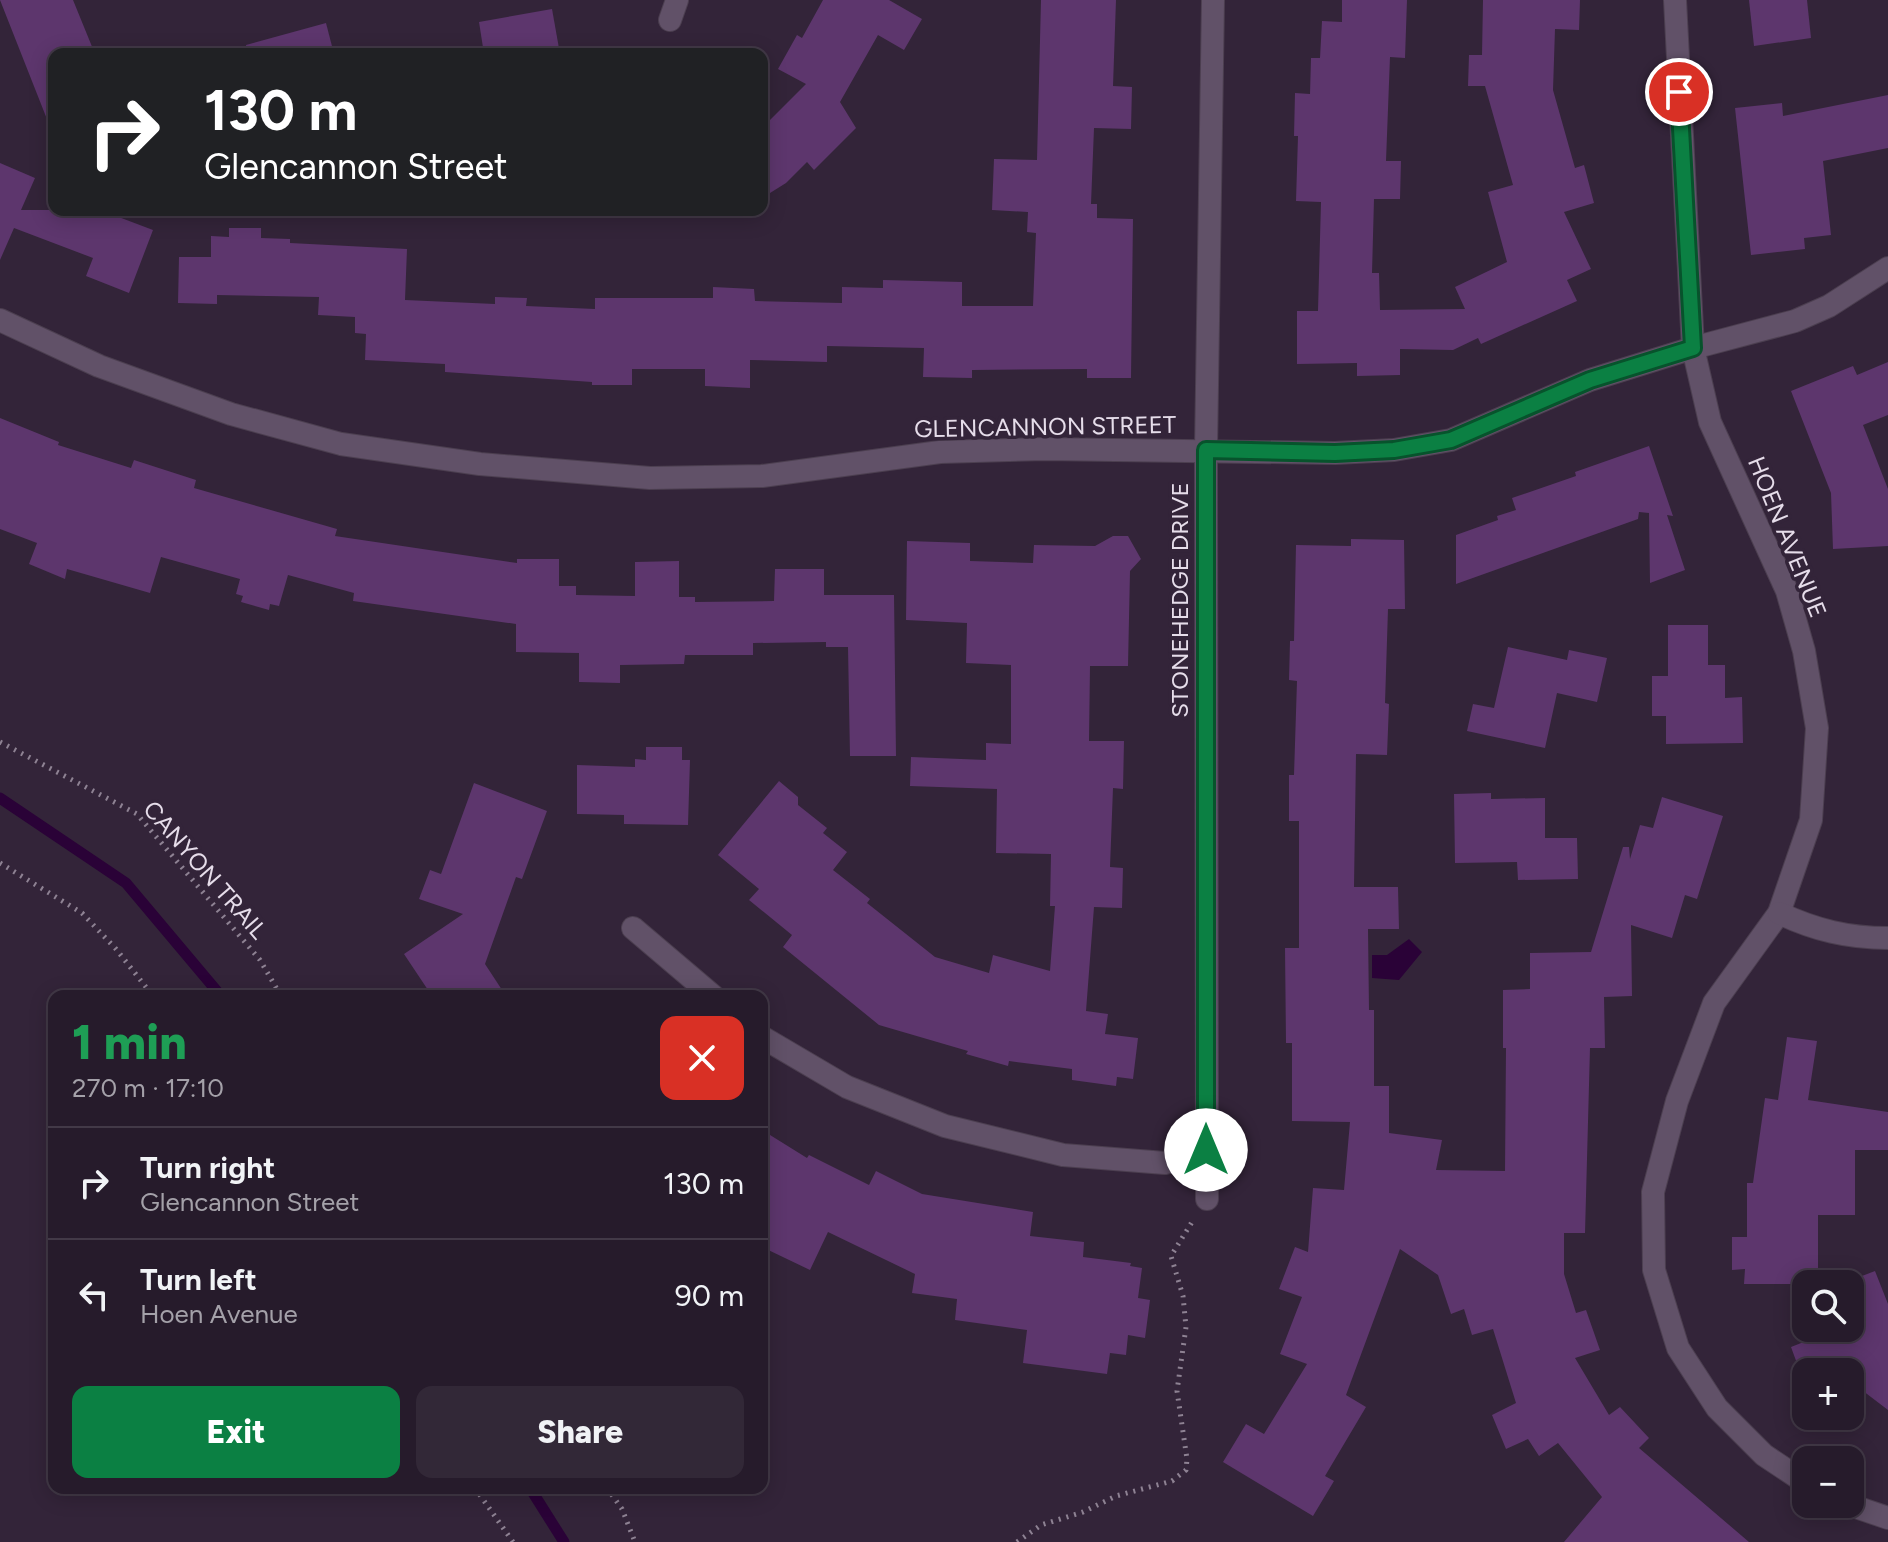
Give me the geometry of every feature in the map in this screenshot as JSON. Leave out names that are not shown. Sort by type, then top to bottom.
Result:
[{"type":"street","name":"STONEHEDGE DRIVE","points":[[1207,1199],[1206,450],[1213,0]]},
{"type":"street","name":"HOEN AVENUE","points":[[1675,0],[1693,348],[1710,422],[1787,591],[1804,651],[1817,728],[1811,820],[1779,913],[1714,1003],[1677,1101],[1653,1192],[1654,1270],[1678,1348],[1717,1408],[1764,1455],[1792,1474]]},
{"type":"street","name":"GLENCANNON STREET","points":[[0,320],[99,366],[231,414],[341,444],[480,464],[650,478],[762,476],[940,452],[1045,449],[1335,453],[1394,450],[1451,440],[1590,380],[1795,321],[1829,306],[1888,268]]},
{"type":"street","points":[[1779,913],[1812,929],[1861,938],[1888,938]]},
{"type":"street","points":[[633,928],[706,990]]},
{"type":"street","points":[[768,1041],[847,1087],[945,1126],[1063,1155],[1165,1163],[1206,1150]]},
{"type":"street","points":[[1864,1510],[1888,1518]]},
{"type":"path","name":"CANYON TRAIL","points":[[0,742],[137,814],[260,960],[278,990]]},
{"type":"path","points":[[0,863],[82,913],[148,990]]},
{"type":"path","points":[[1017,1542],[1041,1525],[1083,1512],[1116,1496],[1172,1481],[1186,1470],[1177,1391],[1186,1327],[1183,1296],[1171,1256],[1207,1199]]},
{"type":"path","points":[[479,1494],[513,1542]]},
{"type":"path","points":[[611,1494],[622,1509],[635,1542]]},
{"type":"shaded area","points":[[1409,939],[1422,952],[1399,980],[1372,978],[1372,955],[1387,955]]},
{"type":"building","points":[[0,0],[73,0],[93,48],[48,48],[48,122]]},
{"type":"building","points":[[823,0],[889,0],[922,19],[904,50],[878,35],[840,102],[856,128],[814,170],[807,162],[786,183],[768,194],[768,122],[806,84],[778,69],[797,35],[802,38]]},
{"type":"building","points":[[1041,0],[1116,0],[1113,86],[1132,87],[1131,129],[1094,128],[1091,204],[1097,204],[1097,218],[1133,219],[1131,378],[1087,378],[1087,369],[972,370],[972,378],[923,377],[924,348],[827,346],[827,362],[750,360],[750,388],[705,386],[705,369],[632,369],[632,385],[592,385],[592,382],[445,372],[445,364],[365,360],[366,334],[355,333],[355,317],[318,315],[319,297],[217,295],[217,304],[178,303],[179,257],[211,257],[211,236],[229,237],[229,228],[261,228],[261,238],[290,239],[290,243],[407,249],[405,300],[495,304],[495,297],[527,298],[526,306],[595,309],[595,298],[713,298],[713,287],[754,289],[755,301],[842,303],[842,287],[883,288],[883,280],[962,282],[962,306],[1033,306],[1036,233],[1027,232],[1028,212],[992,210],[994,159],[1037,160]]},
{"type":"building","points":[[1342,0],[1407,0],[1405,58],[1390,57],[1386,161],[1401,161],[1400,199],[1374,199],[1372,273],[1379,273],[1380,310],[1465,309],[1455,287],[1507,262],[1488,192],[1513,185],[1485,86],[1468,86],[1469,55],[1482,55],[1483,0],[1580,0],[1579,30],[1555,29],[1553,90],[1575,168],[1584,165],[1594,203],[1564,212],[1591,269],[1567,280],[1577,301],[1481,344],[1478,338],[1453,350],[1400,349],[1400,375],[1357,376],[1357,363],[1297,364],[1297,311],[1318,311],[1321,202],[1296,201],[1298,136],[1294,136],[1295,93],[1310,94],[1311,58],[1320,58],[1322,21],[1342,22]]},
{"type":"building","points":[[1749,0],[1807,0],[1811,38],[1754,46]]},
{"type":"building","points":[[552,9],[559,48],[483,48],[479,22]]},
{"type":"building","points":[[326,23],[332,48],[246,48],[246,45]]},
{"type":"building","points":[[1888,95],[1888,148],[1823,161],[1831,235],[1804,238],[1805,249],[1751,255],[1735,108],[1782,103],[1783,116]]},
{"type":"building","points":[[0,163],[35,178],[21,210],[48,210],[48,216],[116,216],[153,230],[129,293],[86,276],[93,258],[14,228],[0,260]]},
{"type":"building","points":[[1888,362],[1888,415],[1863,425],[1888,489],[1888,546],[1833,549],[1831,493],[1791,391],[1853,366],[1857,375]]},
{"type":"building","points":[[0,418],[59,442],[58,445],[131,468],[134,460],[196,480],[194,488],[337,529],[335,536],[517,563],[517,559],[559,559],[559,586],[576,586],[576,595],[635,596],[635,562],[679,561],[679,597],[695,597],[695,602],[774,601],[775,569],[824,569],[824,595],[894,595],[896,756],[850,756],[848,647],[826,647],[826,642],[753,643],[753,655],[685,655],[684,664],[620,665],[620,683],[579,682],[579,653],[516,652],[516,624],[353,601],[354,593],[288,575],[279,606],[270,604],[269,610],[241,602],[243,596],[236,594],[240,579],[161,557],[150,593],[67,569],[65,579],[29,564],[37,543],[0,529]]},
{"type":"building","points":[[1649,446],[1673,516],[1667,515],[1685,570],[1650,583],[1649,513],[1639,512],[1638,519],[1456,584],[1456,535],[1516,510],[1512,498]]},
{"type":"building","points":[[1113,536],[1128,536],[1141,559],[1130,571],[1128,666],[1090,666],[1089,741],[1124,741],[1123,789],[1113,788],[1110,867],[1123,868],[1122,908],[1094,907],[1086,1011],[1108,1014],[1105,1034],[1138,1038],[1133,1079],[1117,1077],[1116,1086],[1072,1080],[1072,1069],[1009,1061],[1008,1066],[879,1025],[783,947],[792,935],[749,900],[759,889],[718,855],[779,781],[798,797],[798,805],[827,828],[823,833],[847,852],[833,870],[870,899],[867,903],[935,957],[989,973],[993,955],[1050,971],[1055,906],[1050,906],[1051,854],[996,853],[997,789],[910,786],[911,757],[986,760],[986,743],[1011,744],[1011,665],[966,663],[967,623],[906,620],[907,541],[970,543],[970,561],[1033,563],[1034,545],[1095,546]]},
{"type":"building","points":[[1351,539],[1404,540],[1405,609],[1388,609],[1387,755],[1356,754],[1354,887],[1398,887],[1399,929],[1368,929],[1369,1010],[1374,1010],[1374,1086],[1389,1086],[1389,1133],[1442,1140],[1436,1170],[1505,1171],[1503,990],[1530,989],[1530,953],[1591,952],[1623,847],[1629,847],[1630,859],[1640,825],[1653,828],[1662,797],[1723,816],[1697,899],[1685,895],[1672,938],[1631,925],[1632,996],[1604,997],[1605,1048],[1590,1048],[1585,1233],[1564,1233],[1564,1274],[1576,1313],[1586,1310],[1600,1350],[1575,1358],[1609,1415],[1620,1407],[1649,1438],[1639,1448],[1749,1542],[1564,1542],[1602,1497],[1558,1443],[1539,1456],[1528,1439],[1506,1449],[1492,1415],[1516,1403],[1493,1329],[1472,1335],[1464,1309],[1451,1314],[1438,1275],[1400,1249],[1346,1395],[1366,1407],[1325,1476],[1334,1481],[1313,1516],[1223,1462],[1246,1424],[1264,1434],[1307,1364],[1280,1354],[1302,1297],[1279,1289],[1295,1247],[1308,1252],[1313,1188],[1344,1190],[1350,1122],[1292,1121],[1292,1043],[1286,1043],[1285,948],[1299,948],[1299,821],[1289,821],[1289,775],[1294,775],[1297,681],[1289,680],[1290,641],[1294,641],[1296,545],[1351,546]]},
{"type":"building","points":[[1668,625],[1708,625],[1708,665],[1725,665],[1725,698],[1742,697],[1743,743],[1666,744],[1666,716],[1652,716],[1652,676],[1668,676]]},
{"type":"building","points":[[1508,647],[1567,660],[1569,650],[1607,658],[1597,702],[1557,693],[1545,748],[1467,731],[1473,704],[1494,708]]},
{"type":"building","points":[[646,747],[682,747],[682,760],[690,760],[688,825],[624,824],[624,815],[577,814],[577,765],[635,767],[635,759],[646,760]]},
{"type":"building","points":[[474,783],[547,811],[522,879],[516,877],[485,964],[502,990],[428,990],[404,954],[463,914],[419,899],[430,870],[441,874]]},
{"type":"building","points":[[1491,793],[1491,799],[1545,798],[1545,838],[1577,838],[1578,879],[1518,880],[1517,862],[1455,863],[1454,794]]},
{"type":"building","points":[[1787,1037],[1817,1041],[1808,1100],[1888,1112],[1888,1150],[1855,1150],[1855,1215],[1818,1215],[1818,1270],[1792,1270],[1792,1284],[1744,1284],[1745,1269],[1732,1270],[1732,1237],[1747,1237],[1747,1183],[1753,1183],[1765,1098],[1778,1100]]},
{"type":"building","points":[[768,1134],[807,1158],[809,1155],[869,1185],[876,1171],[922,1194],[1033,1212],[1030,1236],[1084,1242],[1083,1257],[1131,1263],[1130,1266],[1142,1268],[1138,1298],[1150,1300],[1145,1338],[1128,1335],[1126,1355],[1110,1353],[1107,1374],[1023,1363],[1027,1330],[955,1320],[957,1299],[912,1293],[915,1274],[828,1232],[810,1270],[768,1250]]},
{"type":"building","points":[[1875,1271],[1888,1304],[1888,1410],[1864,1392],[1864,1358],[1795,1358],[1791,1347],[1804,1342],[1864,1342],[1864,1275]]},
{"type":"waterway","points":[[0,798],[126,883],[216,990]]},
{"type":"waterway","points":[[534,1494],[564,1542]]},
{"type":"route","points":[[1206,1150],[1206,450],[1335,453],[1394,450],[1451,440],[1590,380],[1693,348],[1679,92]]}]
